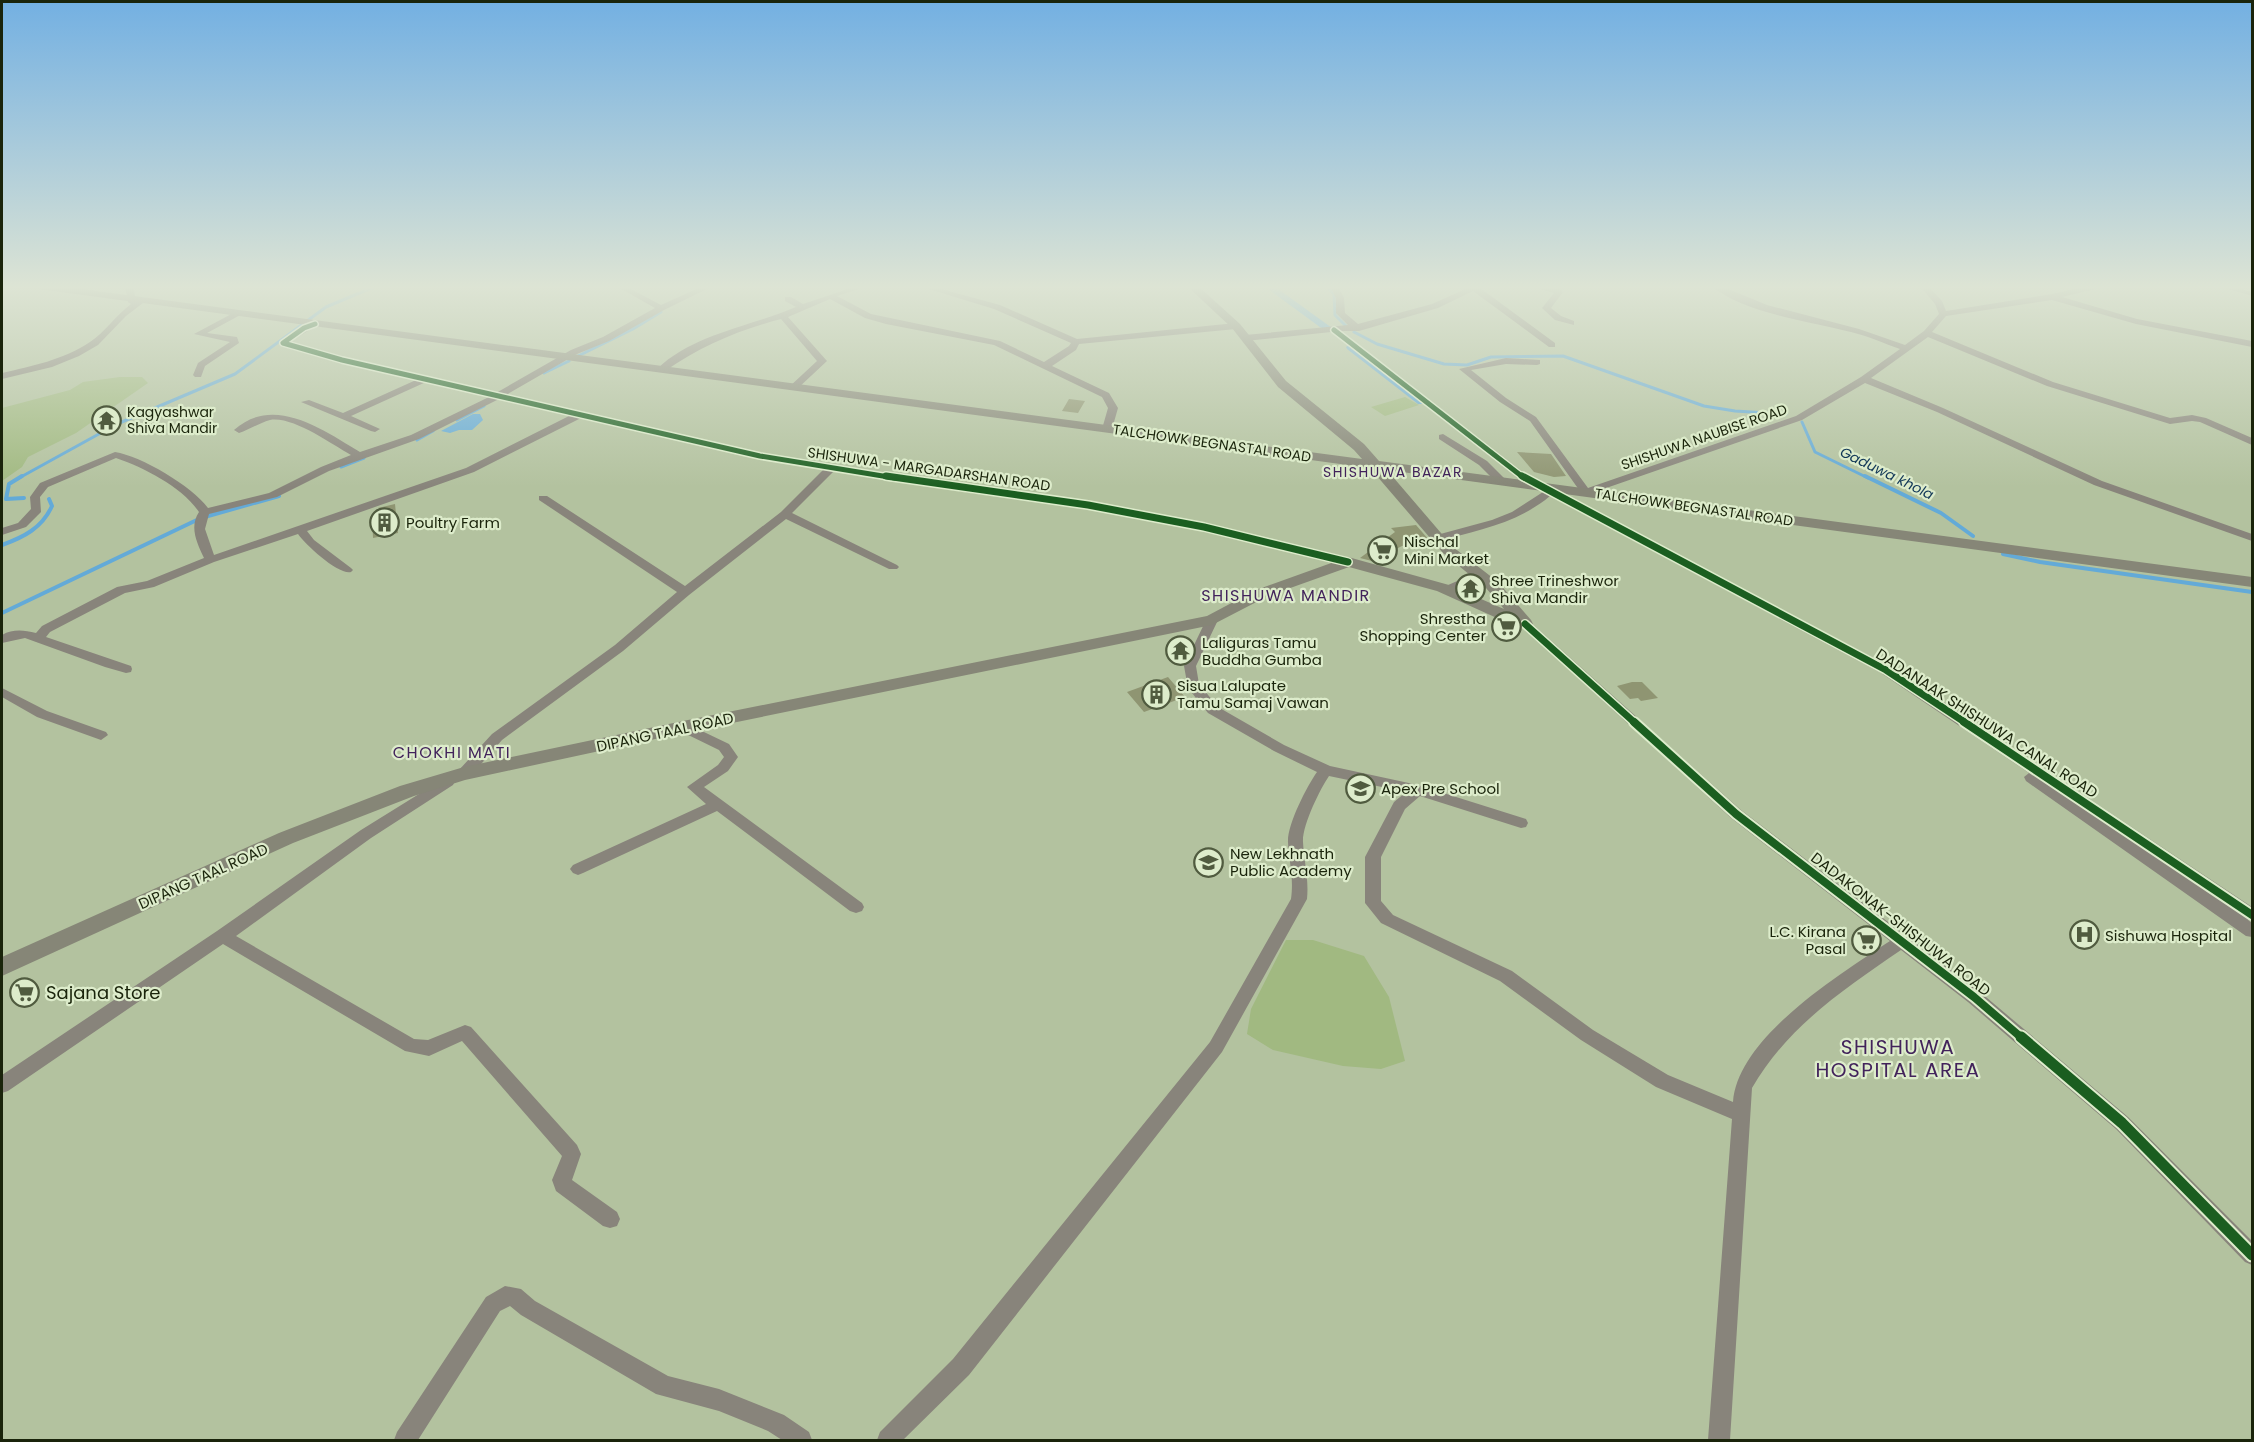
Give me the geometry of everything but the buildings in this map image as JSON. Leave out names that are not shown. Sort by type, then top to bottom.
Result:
[{"type":"main road","name":"TALCHOWK BEGNASTAL ROAD","points":[[530,353],[2253,582]]},
{"type":"main road","points":[[1257,353],[1282,384],[1359,447],[1437,538],[1492,585],[1525,624]]},
{"type":"main road","points":[[1348,562],[1445,589],[1525,624]]},
{"type":"main road","name":"DIPANG TAAL ROAD","points":[[2,967],[286,838],[407,791],[457,777],[683,727],[1212,620],[1262,593],[1348,562]]},
{"type":"street","points":[[2,376],[49,364],[72,353]]},
{"type":"street","points":[[198,375],[205,362],[219,353]]},
{"type":"street","name":"SHISHUWA - MARGADARSHAN ROAD","points":[[324,353],[760,456],[971,490],[1088,505],[1203,527],[1348,562]]},
{"type":"street","points":[[202,516],[273,495],[325,469],[415,437],[503,396],[575,353]]},
{"type":"street","points":[[662,369],[688,353]]},
{"type":"street","points":[[794,387],[822,361],[815,353]]},
{"type":"street","points":[[1020,353],[1106,395],[1113,408],[1107,429]]},
{"type":"street","points":[[1046,365],[1065,353]]},
{"type":"street","points":[[1364,353],[1536,488],[1516,514],[1496,522],[1437,538]]},
{"type":"street","name":"SHISHUWA NAUBISE ROAD","points":[[1586,492],[1799,418],[1864,379],[1899,353]]},
{"type":"street","points":[[1976,353],[2050,384],[2170,421],[2192,418],[2203,420],[2253,442]]},
{"type":"street","points":[[1537,362],[1506,361],[1464,369],[1503,400],[1533,419],[1586,492]]},
{"type":"street","points":[[344,416],[425,379]]},
{"type":"street","points":[[1864,379],[1940,410],[2098,483],[2253,538]]},
{"type":"street","points":[[306,402],[375,429]]},
{"type":"street","points":[[39,636],[46,629],[121,590],[150,584],[210,560],[300,531],[470,470],[579,415]]},
{"type":"street","points":[[239,430],[277,416],[329,438],[359,456]]},
{"type":"street","points":[[1443,437],[1483,463],[1501,481]]},
{"type":"street","points":[[2,532],[22,525],[37,510],[35,497],[44,485],[115,455],[121,456],[186,492],[200,503],[201,537],[210,560]]},
{"type":"street","points":[[2,1085],[224,936],[366,834],[457,777],[497,737],[619,648],[685,592],[785,514],[831,468]]},
{"type":"street","name":"DADANAAK SHISHUWA CANAL ROAD","points":[[1536,488],[1883,675],[2253,931]]},
{"type":"street","name":"DADANAAK SHISHUWA CANAL ROAD","points":[[1536,488],[1660,548],[1886,670],[2253,915]]},
{"type":"street","points":[[543,498],[685,592]]},
{"type":"street","points":[[785,514],[893,567]]},
{"type":"street","points":[[300,531],[310,542],[347,570]]},
{"type":"street","points":[[1445,589],[1480,575]]},
{"type":"street","points":[[1212,620],[1190,666],[1193,685],[1213,710],[1279,748],[1326,770],[1418,790],[1521,823]]},
{"type":"street","name":"DADAKONAK-SHISHUWA ROAD","points":[[1525,624],[1736,814],[1974,997],[2122,1123],[2253,1255]]},
{"type":"street","points":[[2,639],[21,633],[39,636],[57,646],[126,669]]},
{"type":"street","points":[[2,692],[42,714],[101,735]]},
{"type":"street","points":[[683,727],[724,747],[731,757],[723,768],[694,787],[855,907]]},
{"type":"street","points":[[888,1440],[961,1367],[1216,1047],[1299,899],[1301,879],[1294,839],[1312,790],[1326,770]]},
{"type":"street","points":[[1418,790],[1399,806],[1373,857],[1373,903],[1387,918],[1506,976],[1587,1035],[1662,1081],[1740,1114]]},
{"type":"street","points":[[578,869],[719,804]]},
{"type":"street","points":[[224,936],[411,1046],[429,1048],[465,1032],[572,1154],[562,1179],[563,1185],[610,1219]]},
{"type":"street","points":[[1719,1440],[1743,1087],[1753,1066],[1802,1012],[1902,940]]},
{"type":"street","points":[[405,1440],[493,1304],[505,1296],[514,1296],[528,1308],[664,1386],[719,1400],[776,1423],[801,1440]]},
{"type":"green space","points":[[120,377],[142,377],[148,383],[76,433],[28,457],[22,467],[2,481],[2,408],[70,390],[83,382]]},
{"type":"green space","points":[[1405,397],[1419,405],[1385,416],[1371,407]]},
{"type":"green space","points":[[1286,940],[1313,940],[1364,956],[1389,997],[1405,1061],[1381,1069],[1343,1066],[1273,1050],[1247,1034],[1251,1009]]},
{"type":"water","points":[[473,414],[480,414],[483,420],[472,430],[450,433],[441,431]]},
{"type":"waterway","points":[[19,478],[117,424],[235,374],[263,353]]},
{"type":"waterway","points":[[576,357],[584,353]]},
{"type":"waterway","points":[[1359,353],[1422,402]]},
{"type":"waterway","name":"Gaduwa khola","points":[[1408,353],[1444,364],[1467,365],[1491,357],[1563,356],[1704,406],[1735,411],[1786,414]]},
{"type":"waterway","points":[[544,373],[569,361]]},
{"type":"waterway","points":[[457,420],[484,406]]},
{"type":"waterway","name":"Gaduwa khola","points":[[1802,422],[1815,452],[1868,478]]},
{"type":"waterway","points":[[417,440],[433,431]]},
{"type":"waterway","points":[[341,467],[364,458]]},
{"type":"waterway","points":[[22,476],[9,484],[6,499],[24,498]]},
{"type":"waterway","name":"Gaduwa khola","points":[[1865,476],[1941,513],[1973,536]]},
{"type":"waterway","points":[[2,613],[201,518],[279,496]]},
{"type":"waterway","points":[[2,545],[18,539],[38,526],[52,506],[49,499]]},
{"type":"waterway","points":[[2003,554],[2040,562],[2252,592]]},
{"type":"cycle path","points":[[319,353],[760,456],[971,490],[1088,505],[1204,527],[1348,562]]},
{"type":"cycle path","points":[[1364,353],[1524,478],[1886,670],[2252,915]]},
{"type":"cycle path","points":[[1525,624],[1736,814],[1974,997],[2122,1123],[2252,1255]]},
{"type":"place","name":"Kagyashwar Shiva Mandir","points":[[106,420]]},
{"type":"place","name":"Poultry Farm","points":[[385,522]]},
{"type":"place","name":"Nischal Mini Market","points":[[1383,550]]},
{"type":"place","name":"Shree Trineshwor Shiva Mandir","points":[[1470,589]]},
{"type":"place","name":"Shrestha Shopping Center","points":[[1507,627]]},
{"type":"place","name":"Laliguras Tamu Buddha Gumba","points":[[1181,651]]},
{"type":"place","name":"Sisua Lalupate Tamu Samaj Vawan","points":[[1156,694]]},
{"type":"place","name":"Apex Pre School","points":[[1360,788]]},
{"type":"place","name":"New Lekhnath Public Academy","points":[[1209,862]]},
{"type":"place","name":"Sishuwa Hospital","points":[[2084,935]]},
{"type":"place","name":"L.C. Kirana Pasal","points":[[1867,940]]},
{"type":"place","name":"Sajana Store","points":[[25,992]]},
{"type":"district","name":"SHISHUWA BAZAR","points":[[1393,472]]},
{"type":"district","name":"SHISHUWA MANDIR","points":[[1286,595]]},
{"type":"district","name":"CHOKHI MATI","points":[[452,752]]},
{"type":"district","name":"SHISHUWA HOSPITAL AREA","points":[[1898,1058]]}]
